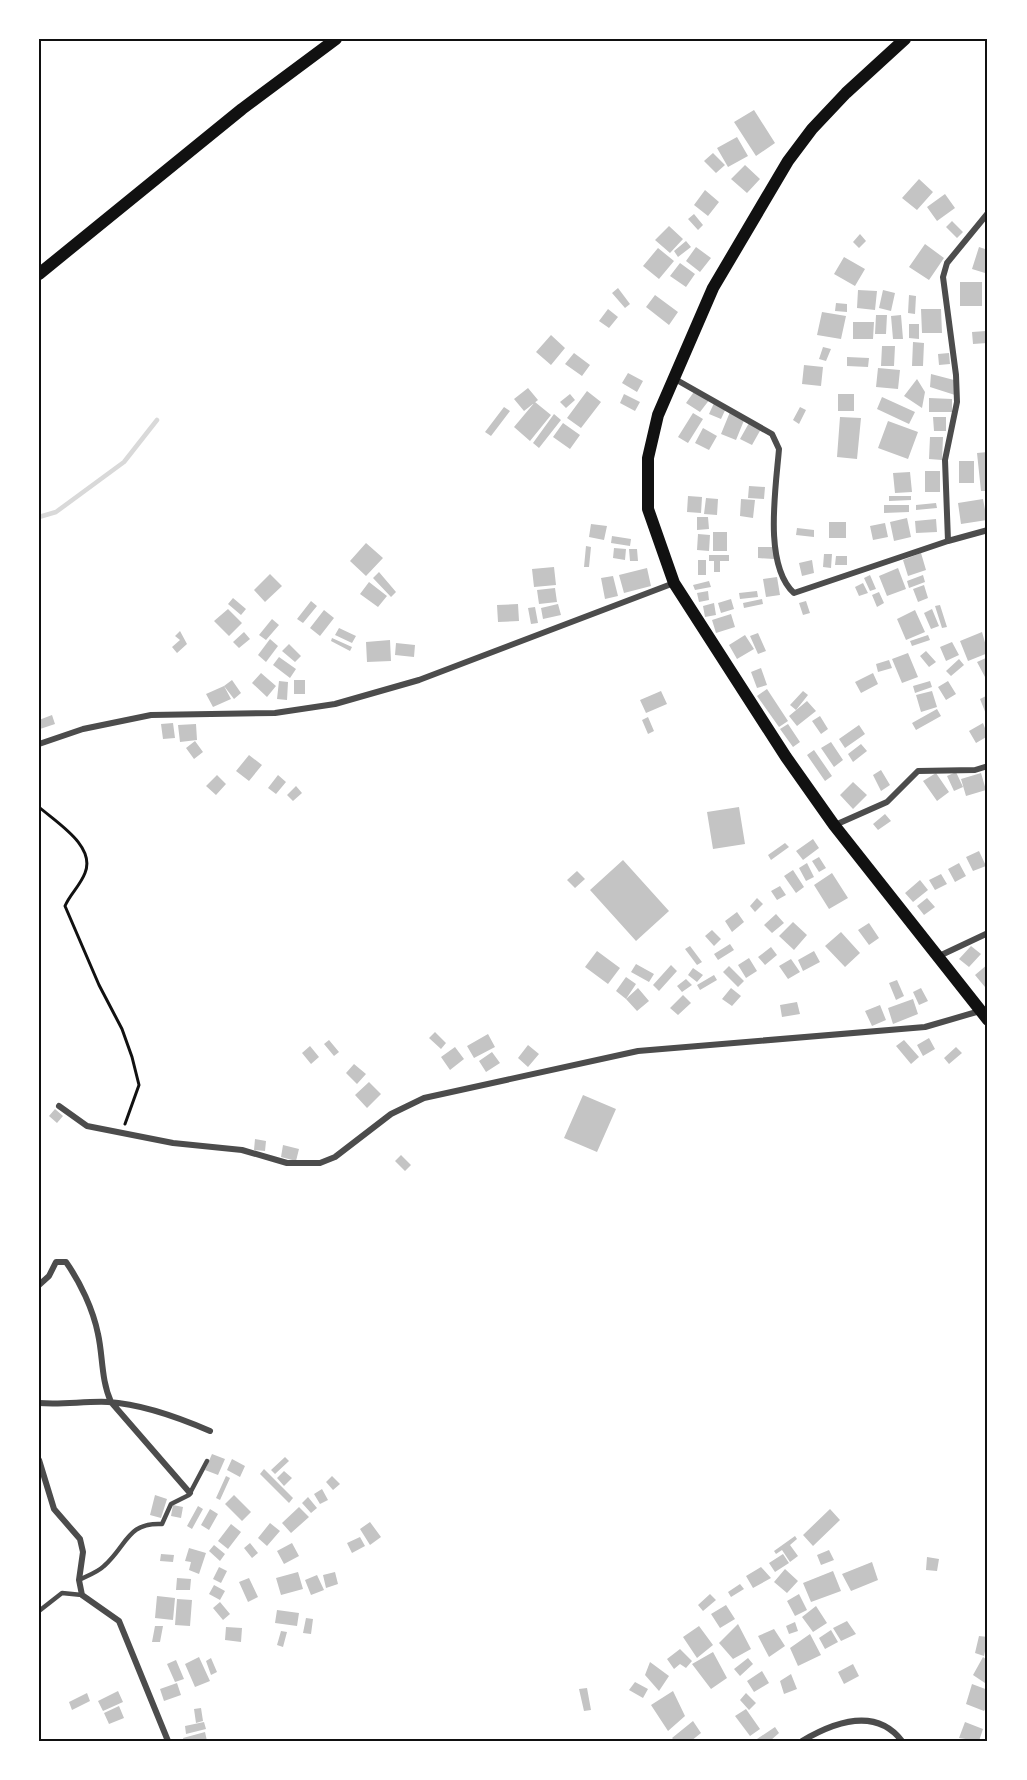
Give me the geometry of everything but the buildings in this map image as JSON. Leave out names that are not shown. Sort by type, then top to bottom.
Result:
[{"type":"main road","points":[[39,274],[242,109],[336,39]]},
{"type":"main road","points":[[905,39],[846,93],[812,129],[788,161],[713,288],[658,415],[648,468],[648,509],[674,583],[786,757],[834,825],[984,1016]]},
{"type":"street","points":[[948,541],[945,460],[957,402],[956,375],[943,277],[947,263],[988,213]]},
{"type":"street","points":[[675,379],[772,434],[776,439],[779,449],[772,524],[778,561],[788,588],[794,593],[948,541],[988,530]]},
{"type":"street","points":[[39,744],[83,729],[151,716],[275,713],[335,704],[419,680],[674,583]]},
{"type":"street","points":[[834,825],[887,802],[918,771],[975,770],[988,766]]},
{"type":"street","points":[[937,957],[988,933]]},
{"type":"street","points":[[58,1106],[87,1126],[173,1143],[242,1150],[287,1163],[320,1163],[335,1157],[391,1114],[424,1098],[638,1051],[925,1028],[984,1016]]},
{"type":"street","points":[[39,1285],[49,1276],[56,1262],[66,1262],[85,1295],[98,1332],[106,1391],[111,1402],[190,1493]]},
{"type":"street","points":[[39,1403],[62,1405],[111,1402],[188,1422],[210,1431]]},
{"type":"street","points":[[39,1460],[54,1509],[80,1539],[83,1552],[79,1580],[82,1595],[119,1622],[168,1741]]},
{"type":"street","points":[[802,1741],[846,1723],[868,1719],[882,1723],[902,1741]]},
{"type":"lane","points":[[79,1580],[102,1568],[119,1551],[132,1530],[149,1523],[162,1524],[171,1504],[190,1493],[207,1461]]},
{"type":"lane","points":[[39,1611],[62,1593],[82,1595]]},
{"type":"path","points":[[39,807],[77,841],[87,858],[86,870],[78,888],[65,906],[99,985],[122,1029],[137,1076],[139,1085],[122,1133]]},
{"type":"waterway","points":[[39,517],[56,512],[124,462],[157,420]]}]
